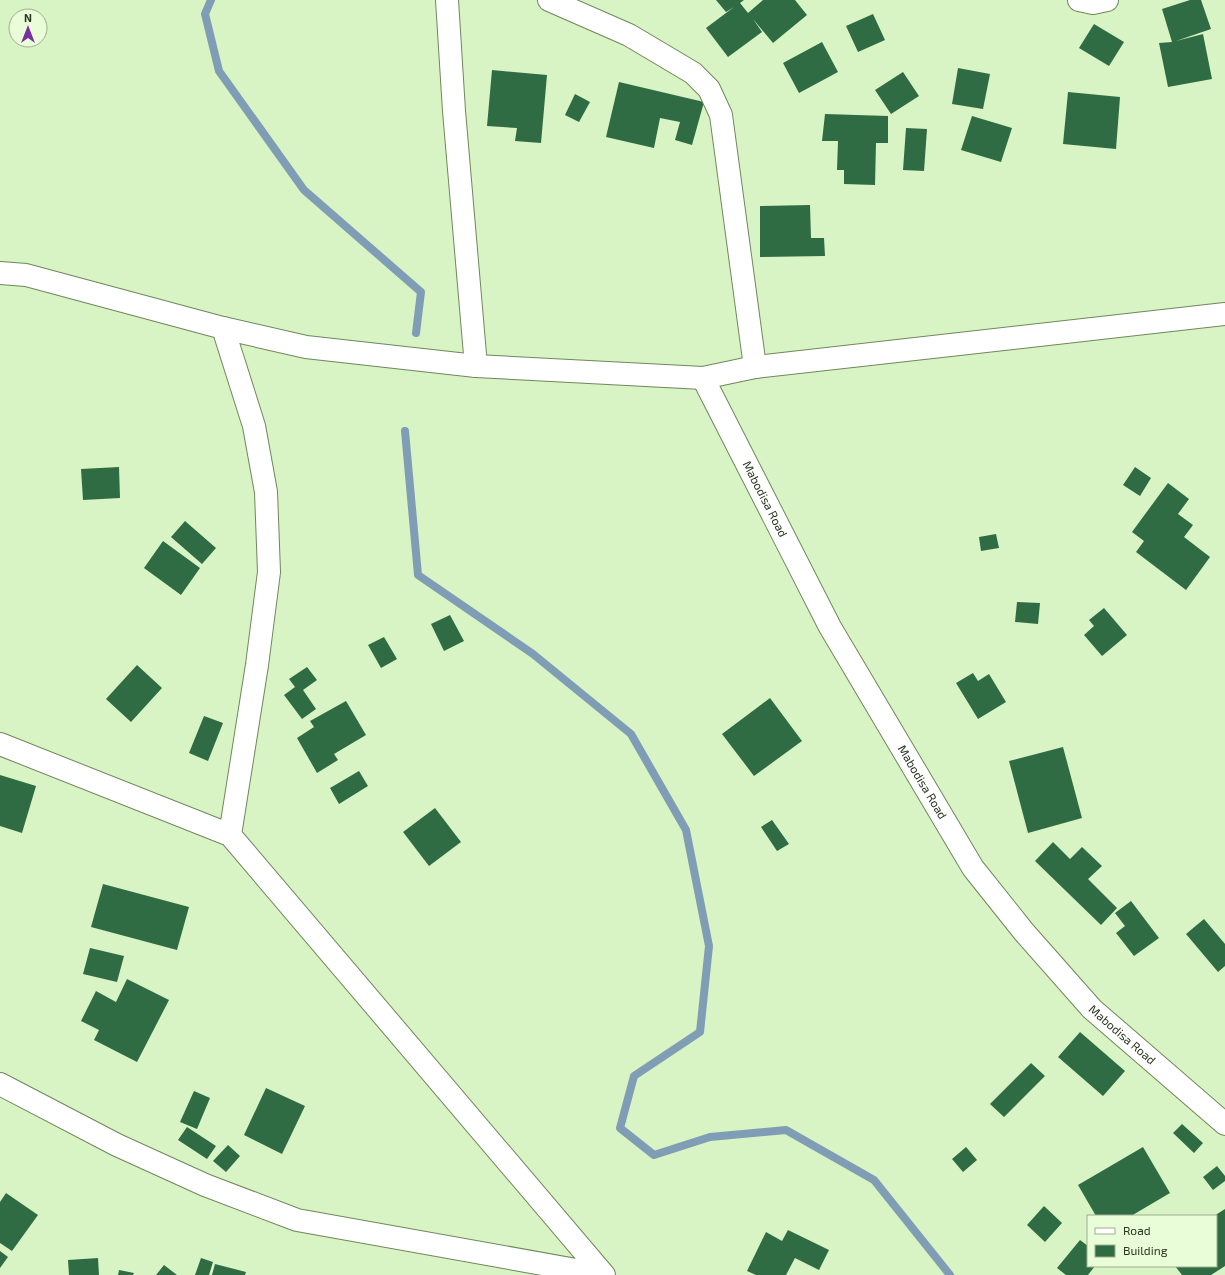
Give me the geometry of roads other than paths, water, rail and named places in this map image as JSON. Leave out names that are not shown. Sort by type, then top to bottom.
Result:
[{"type":"street","points":[[447,0],[454,111],[476,366]]},
{"type":"street","points":[[549,0],[629,35],[693,74],[709,89],[721,115],[755,367]]},
{"type":"street","points":[[1079,0],[1093,3],[1107,0]]},
{"type":"street","points":[[0,273],[26,275],[223,328],[306,347],[476,366],[703,378],[755,367],[1225,314]]},
{"type":"street","points":[[223,328],[254,426],[266,492],[269,572],[257,666],[230,835]]},
{"type":"street","name":"Mabodisa Road","points":[[703,378],[830,627],[973,868],[1024,932],[1092,1009],[1225,1124]]},
{"type":"street","points":[[0,744],[230,835],[604,1275]]},
{"type":"street","points":[[0,1084],[117,1145],[205,1185],[297,1220],[604,1275]]},
{"type":"waterway","points":[[211,0],[205,14],[219,71],[304,190],[421,292],[416,333]]},
{"type":"waterway","points":[[405,431],[418,575],[533,654],[631,734],[686,830],[709,946],[700,1032],[634,1076],[620,1128],[654,1155],[710,1137],[786,1130],[874,1180],[950,1275]]}]
